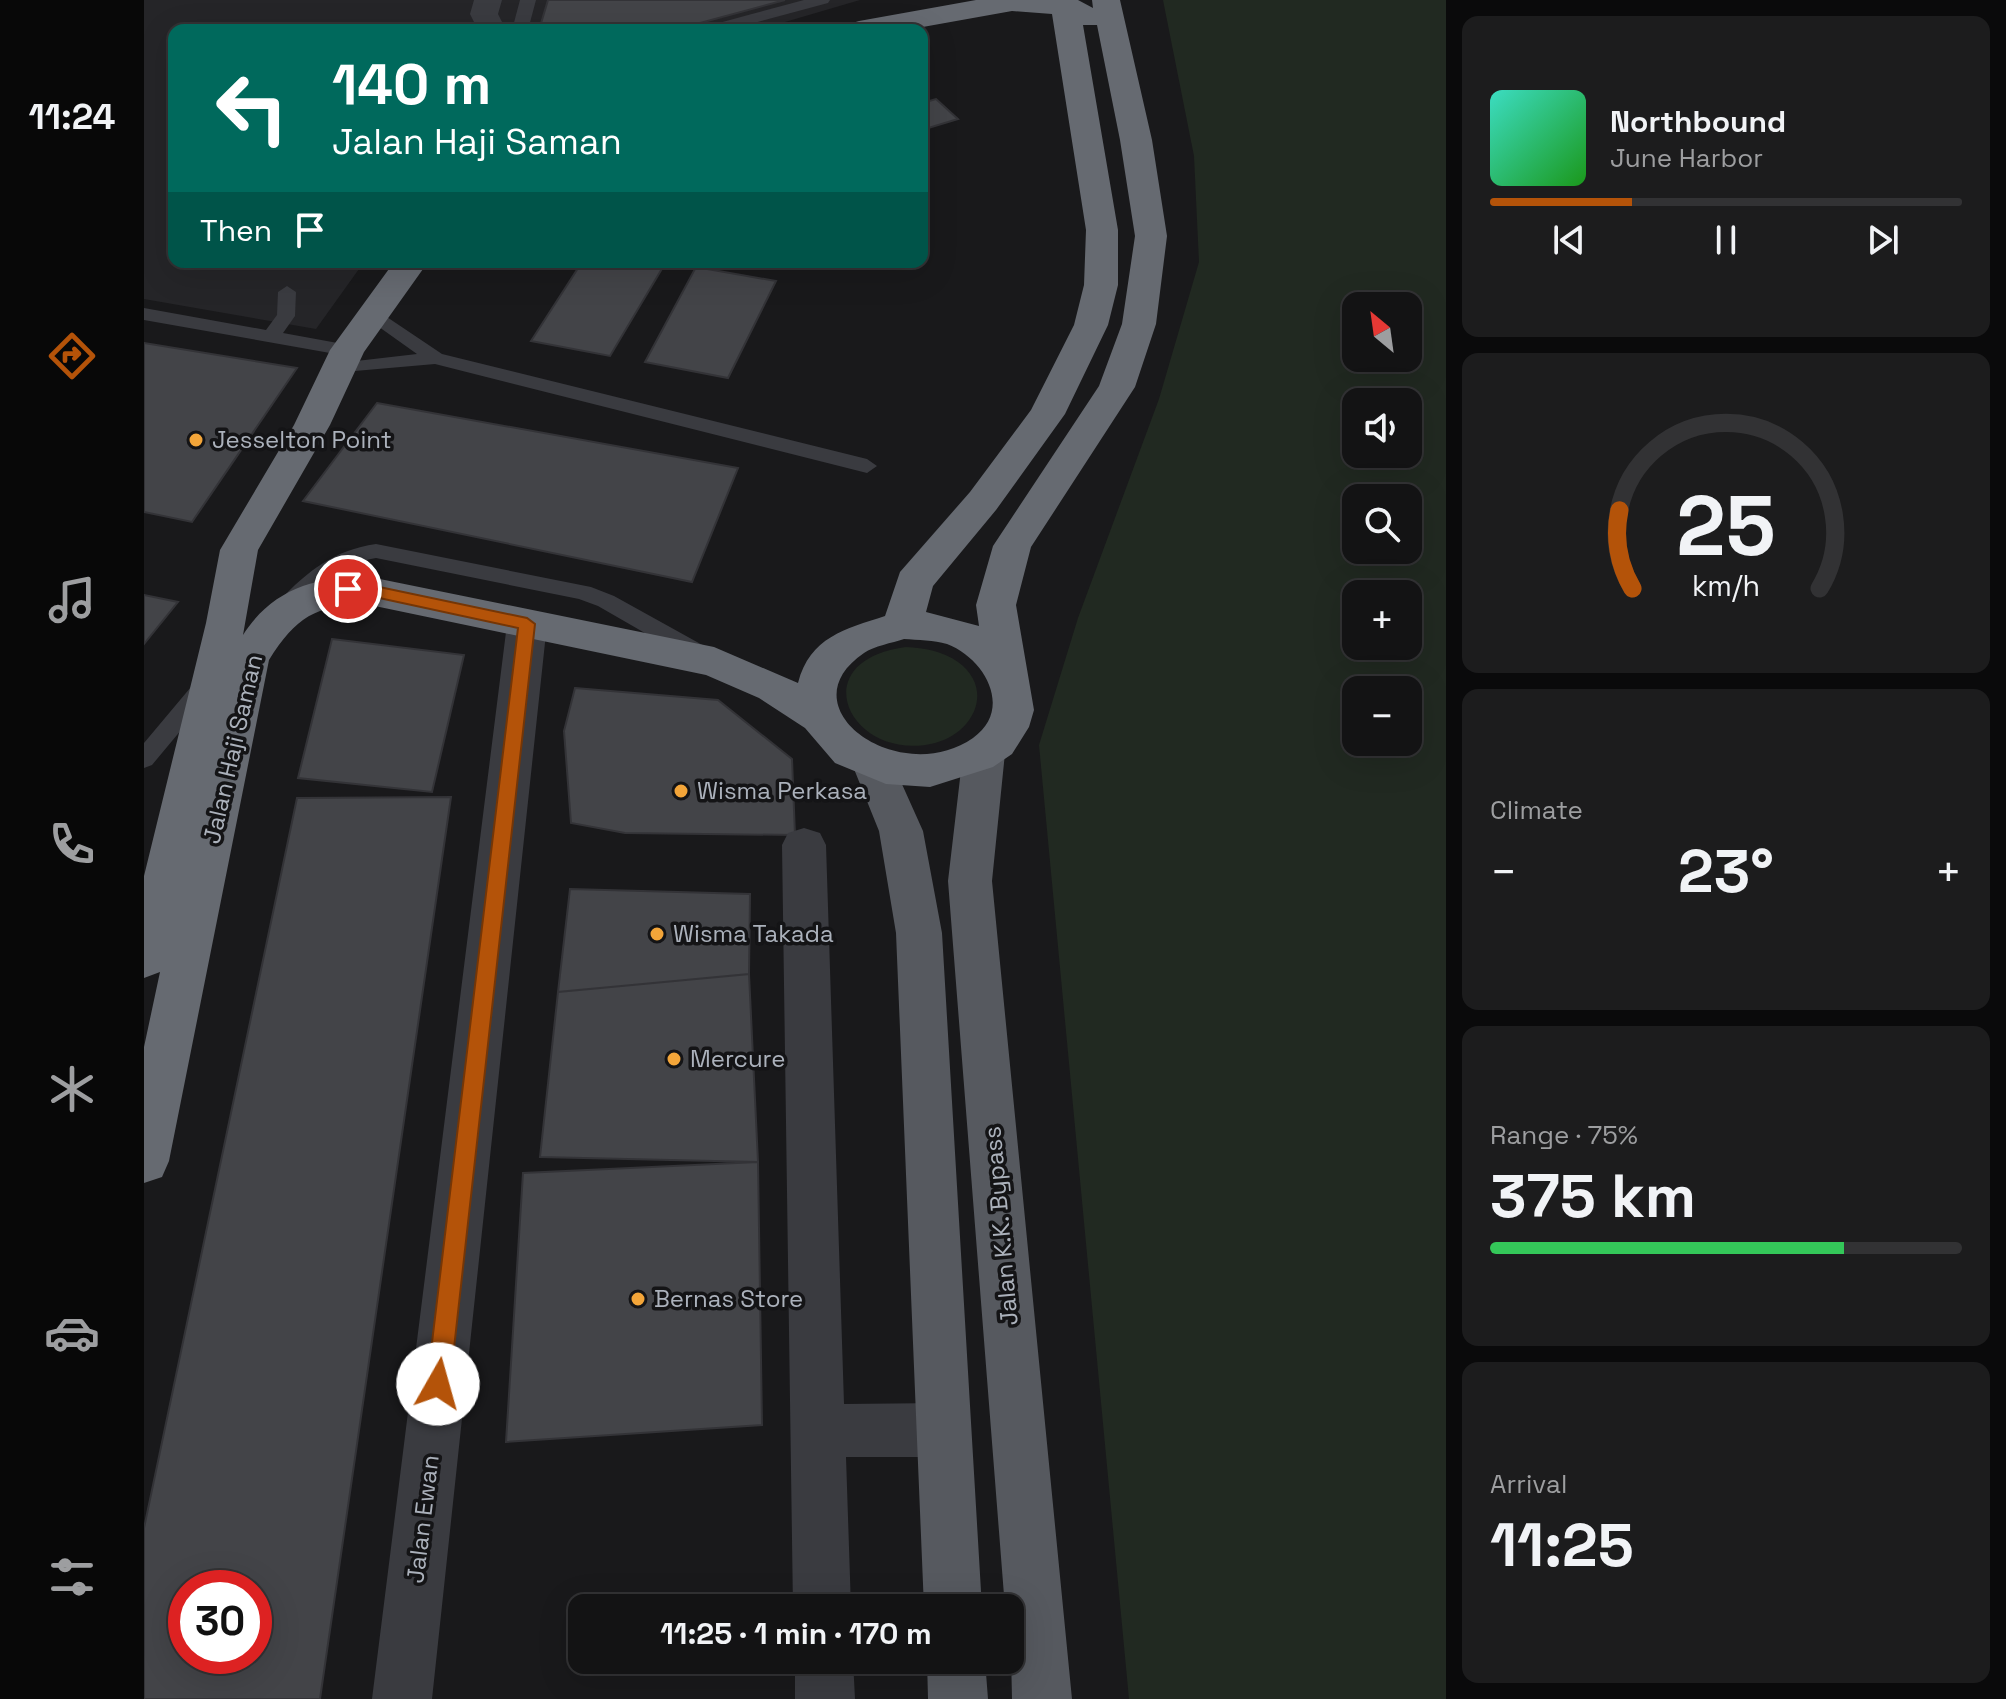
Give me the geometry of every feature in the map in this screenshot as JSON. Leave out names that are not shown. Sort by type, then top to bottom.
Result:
[{"type":"highway","points":[[873,24],[923,0]]},
{"type":"highway","points":[[893,24],[1012,2],[1065,3],[1108,14],[1136,140],[1151,236],[1139,324],[1117,387],[1012,546],[996,605],[1007,672],[1014,688],[1015,706],[1010,723],[1000,739],[984,753],[960,765],[932,771],[902,771],[873,764],[849,752],[830,735],[818,716],[814,695],[819,674],[832,655],[864,635],[903,625],[935,627],[964,636],[990,651],[1007,672]]},
{"type":"highway","points":[[903,625],[914,582],[983,501],[1047,414],[1091,325],[1101,285],[1102,230],[1065,3]]},
{"type":"highway","name":"Jalan Haji Saman","points":[[144,959],[176,840],[239,550],[312,425],[343,360],[372,313],[406,268]]},
{"type":"highway","points":[[283,611],[328,591],[370,591],[714,662],[774,687],[818,716]]},
{"type":"highway","name":"Jalan Haji Saman","points":[[144,1161],[249,659],[283,611]]},
{"type":"main road","name":"Jalan K.K. Bypass","points":[[984,753],[970,881],[1042,1699]]},
{"type":"main road","points":[[873,764],[901,831],[919,933],[952,1594]]},
{"type":"main road","points":[[957,1674],[958,1699]]},
{"type":"street","name":"Jalan Ewan","points":[[402,1699],[527,624]]},
{"type":"street","points":[[804,845],[822,1594]]},
{"type":"street","points":[[818,1431],[944,1430]]},
{"type":"street","points":[[824,1674],[825,1699]]},
{"type":"lane","points":[[522,24],[528,0]]},
{"type":"lane","points":[[732,24],[822,0]]},
{"type":"lane","points":[[269,338],[286,316],[287,292]]},
{"type":"lane","points":[[372,313],[435,358]]},
{"type":"lane","points":[[144,314],[269,338],[343,360],[435,358],[867,466]]},
{"type":"lane","points":[[283,611],[334,562],[354,553],[376,551],[583,592],[606,601],[714,662]]},
{"type":"lane","points":[[144,759],[214,674]]},
{"type":"shaded area","points":[[144,0],[860,0],[778,24],[168,24],[168,268],[360,268],[316,329],[144,299]]},
{"type":"shaded area","points":[[1163,0],[1446,0],[1446,1699],[1129,1699],[1039,745],[1078,618],[1159,399],[1199,262],[1194,156]]},
{"type":"shaded area","points":[[906,647],[952,658],[969,673],[976,685],[975,709],[969,720],[949,738],[935,743],[905,745],[880,739],[861,726],[849,708],[846,689],[854,671],[873,656]]},
{"type":"building","points":[[548,0],[785,0],[696,24],[541,24]]},
{"type":"building","points":[[936,99],[958,119],[928,128],[928,101]]},
{"type":"building","points":[[578,268],[662,268],[610,356],[531,341]]},
{"type":"building","points":[[695,268],[776,281],[728,378],[645,362]]},
{"type":"building","name":"Jesselton Point","points":[[144,343],[297,368],[192,522],[144,512]]},
{"type":"building","points":[[377,403],[738,468],[692,582],[303,501]]},
{"type":"building","points":[[144,595],[178,602],[144,644]]},
{"type":"building","points":[[332,639],[464,655],[432,792],[298,778]]},
{"type":"building","name":"Wisma Perkasa","points":[[575,688],[718,700],[792,759],[795,835],[625,833],[571,823],[564,731]]},
{"type":"building","points":[[451,797],[320,1699],[144,1699],[144,1528],[297,798]]},
{"type":"building","name":"Wisma Takada","points":[[570,889],[750,894],[749,974],[558,992]]},
{"type":"building","points":[[749,974],[758,1162],[540,1157],[558,992]]},
{"type":"building","name":"Bernas Store","points":[[758,1162],[762,1425],[506,1442],[523,1173]]},
{"type":"place","name":"Jesselton Point","points":[[196,440]]},
{"type":"place","name":"Wisma Perkasa","points":[[681,791]]},
{"type":"place","name":"Wisma Takada","points":[[657,934]]},
{"type":"place","name":"Mercure","points":[[674,1059]]},
{"type":"place","name":"Bernas Store","points":[[638,1299]]},
{"type":"route","points":[[348,589],[527,624],[438,1384]]}]
